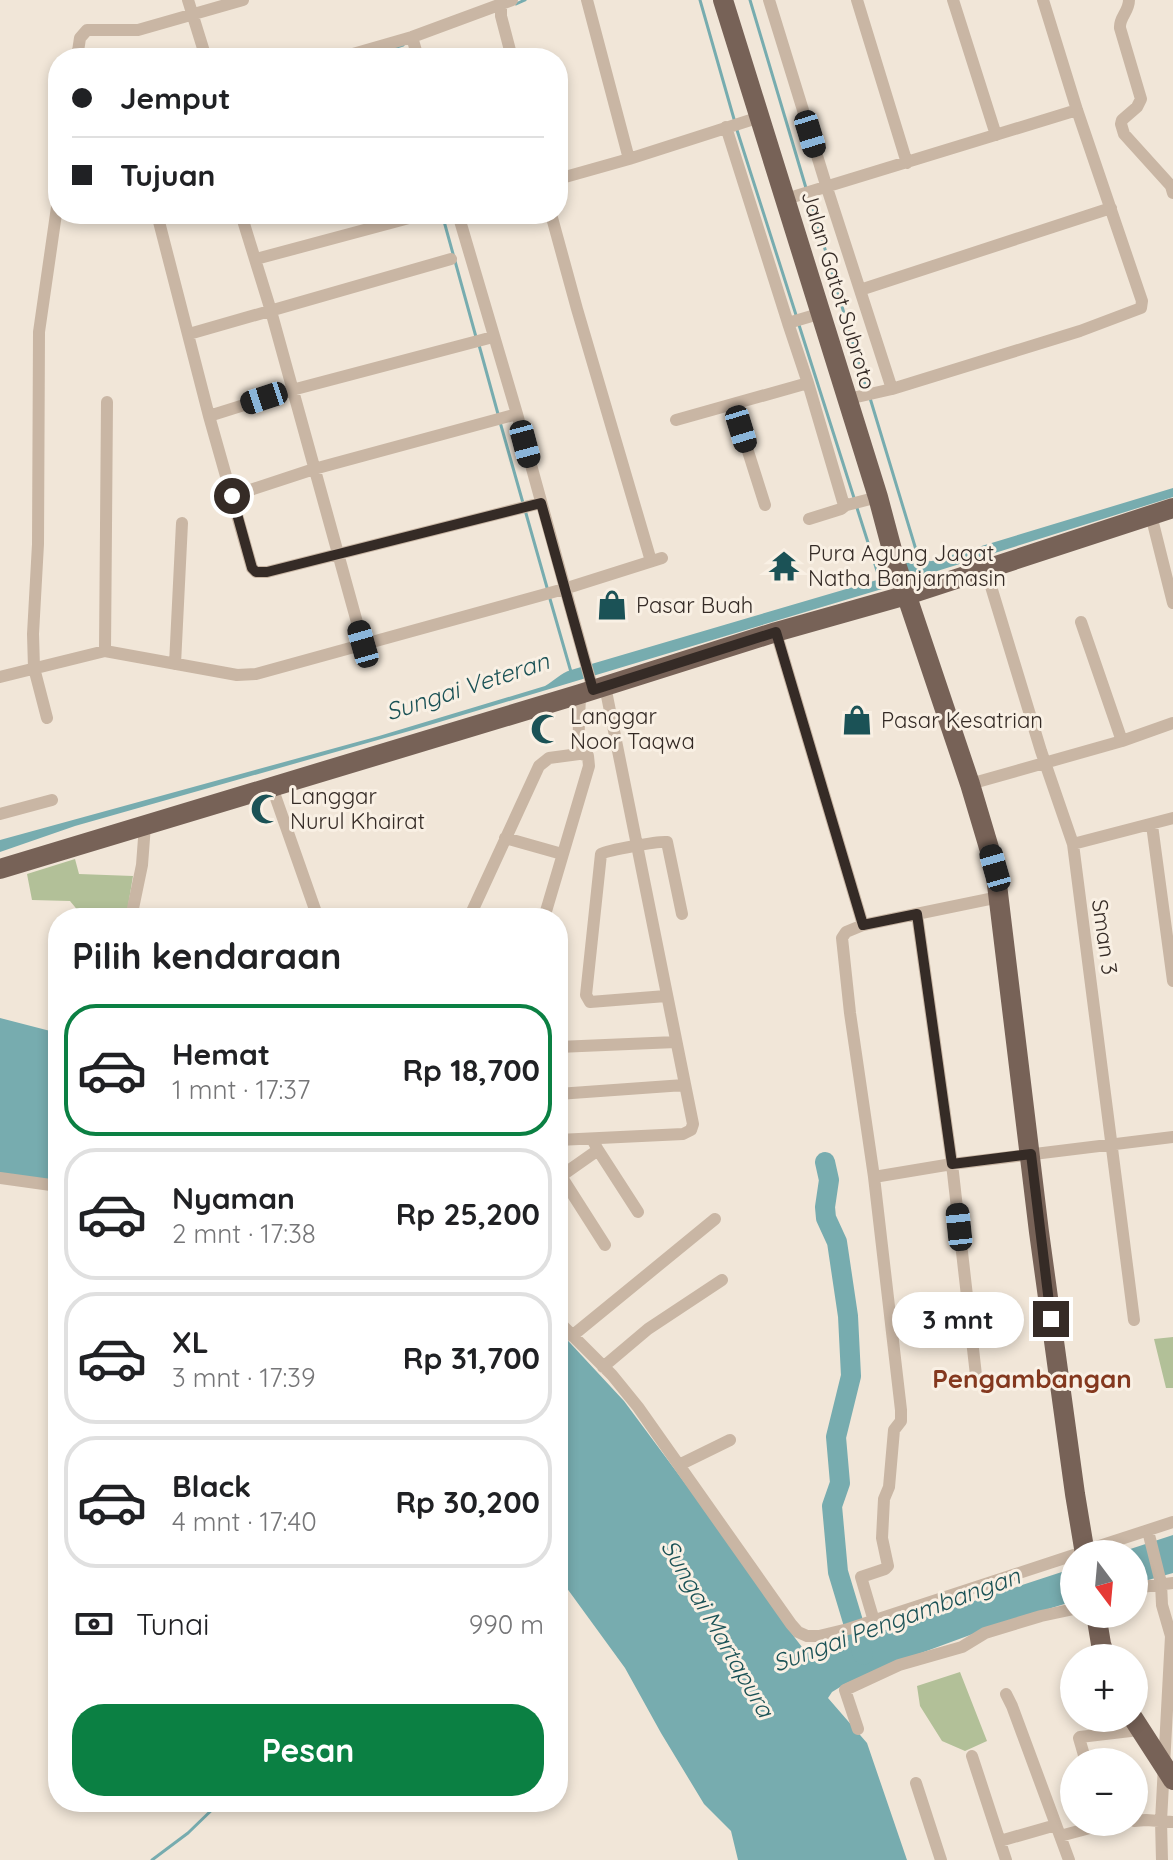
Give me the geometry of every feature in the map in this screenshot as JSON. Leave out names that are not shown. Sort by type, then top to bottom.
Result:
[{"type":"main road","name":"Jalan Gatot Subroto","points":[[723,0],[740,123],[793,197],[802,319],[853,398],[859,502],[901,579],[995,868],[1078,1540]]},
{"type":"main road","points":[[0,869],[776,632],[901,579],[986,570],[1173,508]]},
{"type":"main road","points":[[1141,1732],[1169,1774]]},
{"type":"street","points":[[188,0],[203,48]]},
{"type":"street","points":[[78,48],[80,38],[87,30],[138,30],[243,0]]},
{"type":"street","points":[[587,0],[629,159]]},
{"type":"street","points":[[769,0],[821,190],[860,290],[892,389]]},
{"type":"street","points":[[857,0],[907,163]]},
{"type":"street","points":[[953,0],[996,135]]},
{"type":"street","points":[[853,398],[892,389],[1080,331],[1141,308],[1142,301],[1043,0]]},
{"type":"street","points":[[1129,0],[1128,11],[1120,28],[1141,99],[1137,107],[1122,120],[1122,128],[1172,189]]},
{"type":"street","points":[[380,48],[413,40],[503,6],[510,48]]},
{"type":"street","points":[[413,40],[415,48]]},
{"type":"street","points":[[793,197],[1077,110]]},
{"type":"street","points":[[568,176],[740,123],[802,319],[808,383],[843,502],[859,502]]},
{"type":"street","points":[[860,290],[1111,208]]},
{"type":"street","points":[[47,718],[34,668],[33,634],[38,544],[39,332],[55,224]]},
{"type":"street","points":[[160,224],[209,416],[252,568],[256,572],[267,572],[530,506]]},
{"type":"street","points":[[244,224],[363,644]]},
{"type":"street","points":[[256,259],[387,224]]},
{"type":"street","points":[[460,224],[484,340],[530,506],[585,660],[637,847],[693,1124],[683,1134],[595,1144],[568,1141]]},
{"type":"street","points":[[0,677],[105,651],[231,674],[256,674],[559,591],[656,559],[554,224]]},
{"type":"street","points":[[189,334],[451,259]]},
{"type":"street","points":[[209,416],[292,390],[484,340]]},
{"type":"street","points":[[676,420],[808,383]]},
{"type":"street","points":[[105,651],[107,402]]},
{"type":"street","points":[[733,404],[765,505]]},
{"type":"street","points":[[232,496],[314,469],[505,417]]},
{"type":"street","points":[[809,519],[859,502]]},
{"type":"street","points":[[1151,515],[1173,603]]},
{"type":"street","points":[[175,664],[182,523]]},
{"type":"street","name":"Sman 3","points":[[986,570],[1045,764],[1073,844],[1134,1320]]},
{"type":"street","points":[[1081,622],[1122,741]]},
{"type":"street","points":[[776,632],[863,925]]},
{"type":"street","points":[[579,754],[592,687]]},
{"type":"street","points":[[970,784],[1122,741],[1173,723]]},
{"type":"street","points":[[474,908],[539,766],[549,758],[586,754],[589,766],[547,908]]},
{"type":"street","points":[[272,787],[314,908]]},
{"type":"street","points":[[0,814],[52,800]]},
{"type":"street","points":[[1073,844],[1173,818]]},
{"type":"street","points":[[133,908],[142,865],[145,825]]},
{"type":"street","points":[[1152,825],[1173,981]]},
{"type":"street","points":[[505,838],[562,854]]},
{"type":"street","points":[[666,996],[590,1002],[586,995],[600,856],[606,850],[667,842],[682,914]]},
{"type":"street","points":[[874,1621],[861,1577],[888,1566],[882,1538],[884,1499],[889,1487],[894,1430],[900,1423],[901,1410],[842,938],[846,932],[863,925],[999,897]]},
{"type":"street","points":[[917,914],[952,1164],[977,1384]]},
{"type":"street","points":[[568,1047],[676,1042]]},
{"type":"street","points":[[568,1093],[684,1085]]},
{"type":"street","points":[[874,1177],[952,1164],[1173,1137]]},
{"type":"street","points":[[568,1167],[595,1144]]},
{"type":"street","points":[[595,1144],[638,1212]]},
{"type":"street","points":[[0,1178],[48,1185]]},
{"type":"street","points":[[568,1187],[605,1245]]},
{"type":"street","points":[[572,1336],[715,1219]]},
{"type":"street","points":[[603,1367],[648,1329],[722,1280]]},
{"type":"street","points":[[568,1332],[638,1407],[798,1632],[819,1636],[853,1627],[1060,1560]]},
{"type":"street","points":[[679,1465],[730,1440]]},
{"type":"street","points":[[1133,1540],[1149,1536],[1173,1522]]},
{"type":"street","points":[[1149,1536],[1165,1581],[1162,1605],[1171,1636],[1169,1774],[1162,1860]]},
{"type":"street","points":[[858,1729],[845,1690],[899,1665],[962,1647],[982,1634],[1060,1612]]},
{"type":"street","points":[[1006,1694],[1069,1860]]},
{"type":"street","points":[[840,1719],[853,1714]]},
{"type":"street","points":[[1082,1748],[1080,1737],[1102,1732]]},
{"type":"street","points":[[972,1756],[1006,1860]]},
{"type":"street","points":[[916,1783],[941,1860]]},
{"type":"street","points":[[1000,1841],[1058,1830]]},
{"type":"green space","points":[[75,859],[79,874],[133,876],[128,908],[76,908],[70,901],[32,900],[27,874]]},
{"type":"green space","points":[[1173,1337],[1173,1388],[1166,1388],[1154,1339]]},
{"type":"green space","points":[[960,1672],[987,1741],[965,1751],[942,1741],[920,1706],[917,1686]]},
{"type":"water","points":[[1173,488],[1173,497],[918,577],[911,574],[887,581],[882,589],[413,730],[75,826],[0,852],[0,840],[379,736],[545,686],[571,670],[877,580],[881,569],[932,561]]},
{"type":"water","points":[[0,1018],[48,1030],[48,1185],[0,1177]]},
{"type":"water","name":"Sungai Martapura","points":[[568,1341],[624,1401],[805,1651],[816,1653],[1060,1573],[1060,1605],[883,1667],[845,1684],[828,1698],[867,1743],[907,1860],[738,1860],[731,1831],[704,1804],[625,1668],[568,1590]]},
{"type":"water","points":[[1173,1535],[1173,1573],[1148,1580],[1148,1543]]},
{"type":"waterway","points":[[516,4],[525,0]]},
{"type":"waterway","points":[[700,0],[734,119]]},
{"type":"waterway","points":[[750,0],[806,188]]},
{"type":"waterway","points":[[393,48],[403,45]]},
{"type":"waterway","points":[[736,127],[797,318]]},
{"type":"waterway","points":[[809,195],[867,391]]},
{"type":"waterway","points":[[445,224],[476,337]]},
{"type":"waterway","points":[[799,325],[855,501]]},
{"type":"waterway","points":[[479,345],[498,414]]},
{"type":"waterway","points":[[870,398],[920,563]]},
{"type":"waterway","points":[[500,422],[523,503]]},
{"type":"waterway","points":[[857,508],[879,577]]},
{"type":"waterway","points":[[525,510],[548,591]]},
{"type":"waterway","points":[[550,599],[571,672]]},
{"type":"waterway","name":"Sungai Pengambangan","points":[[825,1162],[829,1180],[826,1218],[837,1242],[848,1316],[851,1376],[836,1437],[840,1483],[832,1506],[838,1572],[863,1655]]},
{"type":"waterway","points":[[152,1860],[210,1812]]},
{"type":"place","name":"Pura Agung Jagat Natha Banjarmasin","points":[[784,566]]},
{"type":"place","name":"Pasar Buah","points":[[612,605]]},
{"type":"place","name":"Pasar Kesatrian","points":[[857,720]]},
{"type":"place","name":"Langgar Noor Taqwa","points":[[546,729]]},
{"type":"place","name":"Langgar Nurul Khairat","points":[[266,809]]},
{"type":"district","name":"Pengambangan","points":[[1032,1378]]},
{"type":"route","points":[[232,496],[252,568],[256,572],[267,572],[541,503],[593,690],[776,632],[863,925],[917,914],[952,1164],[1031,1154],[1051,1319]]},
{"type":"water label","name":"Sungai Veteran","points":[[467,686]]}]
